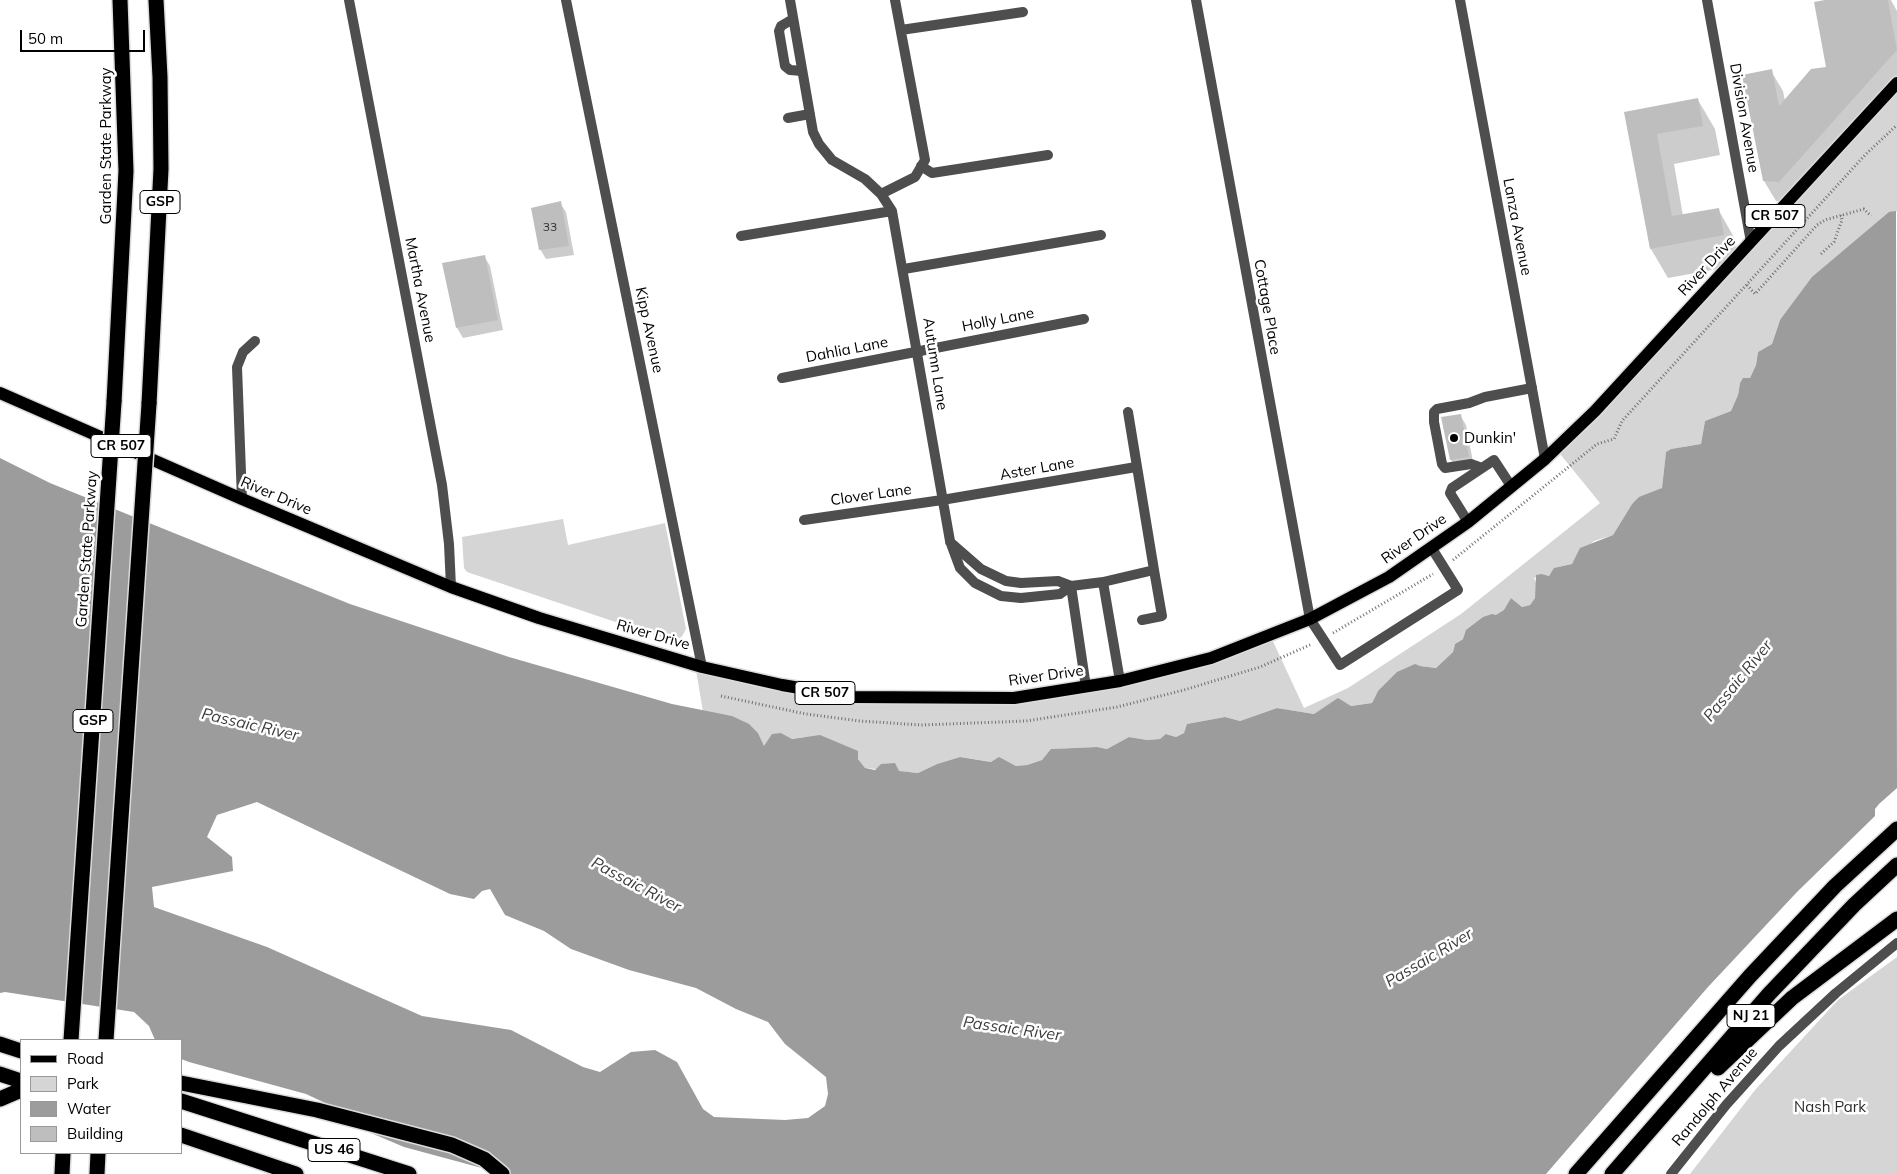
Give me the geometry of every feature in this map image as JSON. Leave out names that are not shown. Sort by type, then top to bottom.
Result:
[{"type":"highway","name":"Garden State Parkway","points":[[71,1039],[114,402],[126,171],[120,0]]},
{"type":"highway","name":"GSP","points":[[106,1039],[149,404],[161,169],[160,77],[156,0]]},
{"type":"highway","name":"NJ 21","points":[[1576,1174],[1750,976],[1835,886],[1897,828]]},
{"type":"highway","name":"NJ 21","points":[[1612,1174],[1769,994],[1854,905],[1897,865]]},
{"type":"highway","points":[[1617,1174],[1764,1022],[1821,975],[1897,919]]},
{"type":"highway","points":[[0,1044],[20,1050]]},
{"type":"highway","points":[[0,1074],[20,1081]]},
{"type":"highway","points":[[182,1083],[317,1110],[452,1145],[484,1159],[502,1174]]},
{"type":"highway","points":[[0,1099],[20,1090]]},
{"type":"highway","name":"US 46","points":[[182,1101],[409,1174]]},
{"type":"highway","points":[[259,1126],[377,1174]]},
{"type":"highway","name":"US 46","points":[[182,1135],[296,1174]]},
{"type":"highway","points":[[62,1174],[63,1154]]},
{"type":"highway","points":[[97,1174],[98,1154]]},
{"type":"main road","name":"River Drive","points":[[0,393],[242,499],[451,587],[539,618],[702,667],[782,686],[853,697],[1014,698],[1120,681],[1211,658],[1310,619],[1389,577],[1468,522],[1545,459],[1595,412],[1897,83]]},
{"type":"street","name":"Martha Avenue","points":[[349,0],[442,485],[449,544],[451,587]]},
{"type":"street","name":"Kipp Avenue","points":[[566,0],[702,667]]},
{"type":"street","name":"Autumn Lane","points":[[790,0],[810,114],[818,144],[828,155],[846,169],[865,179],[881,194],[892,211],[904,270],[942,500],[950,541],[960,568],[975,583],[1001,596],[1021,598],[1060,594],[1071,586]]},
{"type":"street","points":[[881,194],[915,177],[925,160],[895,0]]},
{"type":"street","name":"Cottage Place","points":[[1196,0],[1310,619]]},
{"type":"street","name":"Lanza Avenue","points":[[1460,0],[1545,459]]},
{"type":"street","name":"Division Avenue","points":[[1707,0],[1751,242]]},
{"type":"street","points":[[901,30],[1023,12]]},
{"type":"street","points":[[793,19],[781,26],[779,31],[785,66],[790,70],[802,71]]},
{"type":"street","points":[[788,118],[810,114]]},
{"type":"street","points":[[921,166],[932,173],[1048,155]]},
{"type":"street","points":[[741,236],[892,211]]},
{"type":"street","points":[[904,270],[1101,235]]},
{"type":"street","name":"Holly Lane","points":[[918,352],[1084,318]]},
{"type":"street","points":[[242,499],[237,367],[243,352],[255,341]]},
{"type":"street","name":"Dahlia Lane","points":[[782,378],[918,352]]},
{"type":"street","points":[[1482,468],[1471,464],[1445,468],[1442,464],[1434,422],[1434,412],[1437,409],[1468,403],[1485,396],[1532,388]]},
{"type":"street","points":[[1128,412],[1162,616],[1142,620]]},
{"type":"street","points":[[1468,522],[1451,490],[1494,460],[1511,486]]},
{"type":"street","name":"Aster Lane","points":[[942,500],[1136,467]]},
{"type":"street","name":"Clover Lane","points":[[804,520],[942,500]]},
{"type":"street","name":"Autumn Lane","points":[[950,541],[981,570],[1006,581],[1021,583],[1058,581],[1071,586],[1103,582],[1154,570]]},
{"type":"street","points":[[1310,619],[1340,665],[1458,590],[1431,548]]},
{"type":"street","points":[[1103,582],[1120,681]]},
{"type":"street","points":[[1071,586],[1086,686]]},
{"type":"street","name":"Randolph Avenue","points":[[1671,1174],[1733,1097],[1779,1046],[1836,993],[1897,943]]},
{"type":"path","points":[[721,696],[797,712],[860,721],[921,725],[1026,721],[1117,708],[1184,690],[1260,667],[1322,639],[1444,567],[1597,444],[1614,439],[1622,421],[1865,155],[1897,125]]},
{"type":"path","points":[[1747,285],[1755,294],[1817,225],[1841,214],[1864,209],[1871,216]]},
{"type":"path","points":[[1820,254],[1834,242],[1842,220],[1841,214]]},
{"type":"green space","points":[[1897,82],[1897,211],[1780,320],[1772,344],[1758,352],[1756,365],[1750,378],[1743,379],[1740,383],[1738,395],[1731,411],[1705,421],[1701,444],[1671,449],[1666,452],[1662,488],[1632,504],[1613,535],[1594,541],[1578,555],[1572,564],[1555,568],[1549,576],[1542,574],[1534,578],[1537,585],[1535,598],[1530,605],[1522,607],[1511,598],[1505,610],[1455,644],[1453,652],[1436,668],[1420,666],[1378,691],[1372,703],[1351,706],[1338,699],[1314,714],[1277,708],[1240,721],[1225,717],[1188,724],[1184,733],[1176,737],[1167,734],[1160,739],[1147,740],[1129,737],[1107,749],[1097,747],[1052,749],[1042,760],[1027,765],[1016,766],[999,758],[992,762],[960,757],[937,764],[918,773],[865,768],[858,759],[805,737],[791,739],[781,733],[764,747],[758,733],[732,716],[703,712],[695,664],[853,697],[1014,698],[1211,658],[1270,635],[1304,708],[1348,688],[1461,614],[1600,503],[1556,449]]},
{"type":"green space","points":[[563,519],[568,545],[665,523],[686,629],[681,638],[669,640],[467,572],[464,568],[462,537]]},
{"type":"green space","name":"Nash Park","points":[[1897,957],[1897,1174],[1690,1174],[1755,1090],[1838,1000]]},
{"type":"water","name":"Passaic River","points":[[1896,211],[1897,788],[1875,809],[1875,816],[1797,892],[1708,987],[1546,1174],[504,1174],[404,1147],[371,1133],[336,1108],[306,1094],[182,1059],[182,1039],[155,1039],[149,1026],[134,1012],[5,992],[0,993],[0,458],[50,483],[350,604],[509,657],[672,704],[732,716],[749,724],[758,733],[764,746],[772,734],[781,733],[792,739],[820,735],[858,751],[858,759],[865,768],[875,770],[881,764],[895,763],[899,771],[918,773],[937,764],[960,757],[991,762],[999,757],[1016,766],[1027,765],[1042,760],[1051,749],[1097,747],[1107,749],[1129,737],[1147,740],[1160,739],[1166,734],[1176,737],[1184,733],[1187,724],[1225,717],[1240,721],[1277,708],[1314,714],[1338,698],[1351,706],[1372,703],[1378,691],[1397,672],[1415,664],[1436,668],[1453,652],[1455,644],[1463,639],[1466,630],[1483,617],[1492,614],[1496,615],[1504,610],[1511,598],[1522,607],[1530,605],[1535,598],[1536,575],[1549,576],[1554,568],[1572,564],[1580,548],[1613,535],[1632,504],[1639,497],[1662,488],[1666,452],[1671,449],[1701,444],[1705,421],[1731,411],[1738,395],[1740,383],[1743,378],[1750,378],[1756,365],[1758,352],[1772,344],[1780,320],[1812,277],[1889,212]],"holes":[[[257,802],[450,894],[474,899],[482,891],[490,889],[505,915],[544,931],[571,949],[629,970],[696,988],[736,1009],[768,1022],[785,1044],[826,1077],[828,1094],[825,1106],[808,1118],[785,1120],[714,1117],[703,1109],[677,1062],[655,1050],[631,1052],[600,1072],[583,1067],[511,1030],[422,1016],[267,947],[154,907],[152,887],[233,871],[232,857],[207,837],[217,815]]]},
{"type":"building","points":[[1825,0],[1888,0],[1897,50],[1779,182],[1763,181],[1742,75],[1772,69],[1779,106],[1811,69],[1826,67],[1814,2]]},
{"type":"building","points":[[1698,98],[1703,126],[1657,134],[1672,216],[1719,208],[1724,235],[1650,249],[1624,112]]},
{"type":"building","points":[[561,201],[569,246],[539,250],[531,208]]},
{"type":"building","points":[[485,255],[498,320],[456,328],[442,263]]},
{"type":"building","name":"Dunkin'","points":[[1461,414],[1469,457],[1450,460],[1441,417]]},
{"type":"place","name":"Dunkin'","points":[[1454,438]]}]
